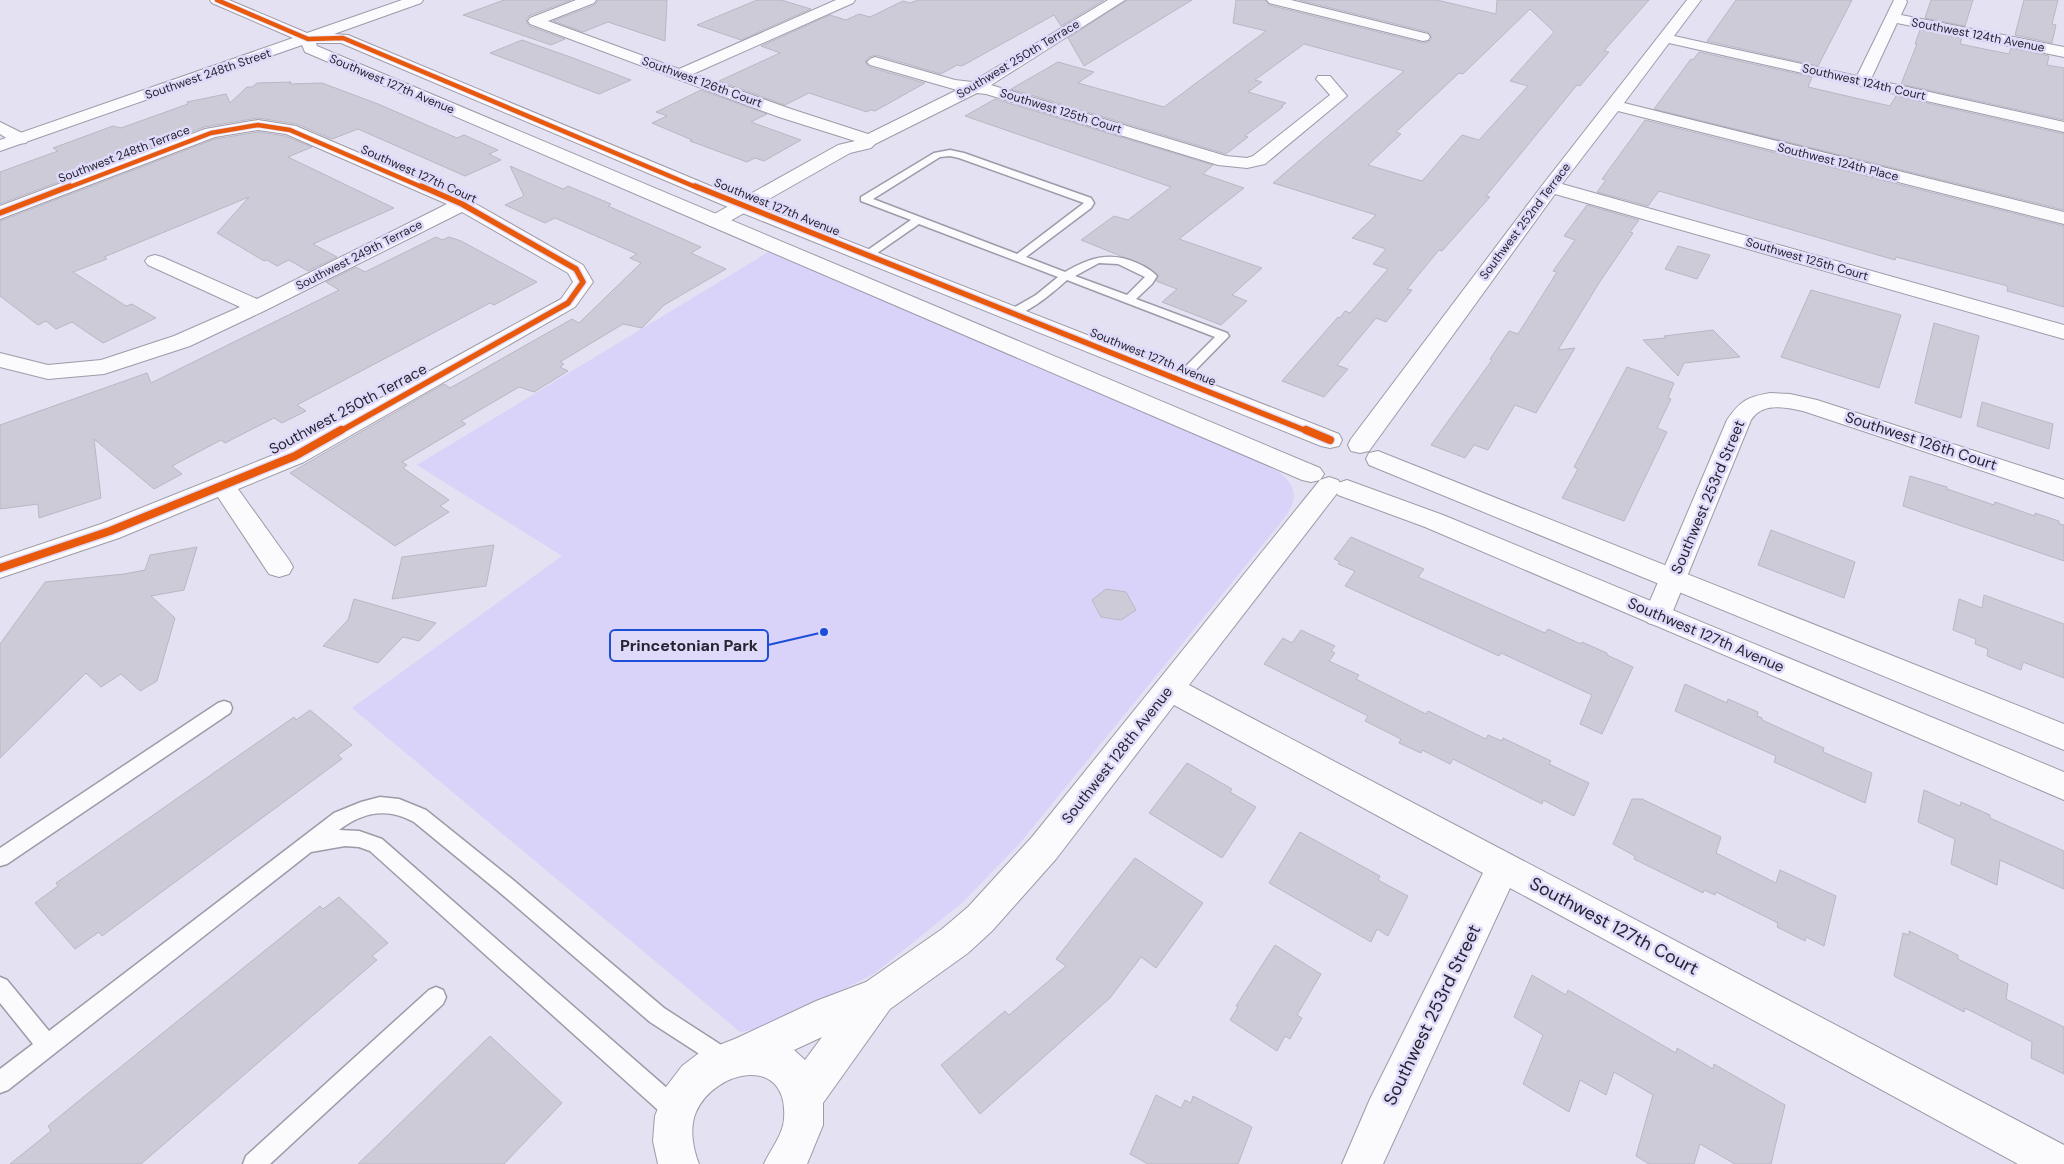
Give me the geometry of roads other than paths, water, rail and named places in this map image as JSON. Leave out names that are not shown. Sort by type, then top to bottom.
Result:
[{"type":"street","name":"Southwest 127th Avenue","points":[[217,0],[308,39],[343,38],[742,206],[1330,440]]},
{"type":"street","name":"Southwest 248th Street","points":[[0,146],[416,0]]},
{"type":"street","name":"Southwest 126th Court","points":[[589,0],[535,21],[867,142]]},
{"type":"street","points":[[680,74],[848,0]]},
{"type":"street","name":"Southwest 250th Terrace","points":[[716,221],[844,149],[867,142],[976,87],[1118,0]]},
{"type":"street","points":[[1274,0],[1423,37]]},
{"type":"street","name":"Southwest 252nd Terrace","points":[[1369,452],[1551,187],[1694,0]]},
{"type":"street","points":[[1862,82],[1900,0]]},
{"type":"street","name":"Southwest 124th Avenue","points":[[1892,18],[2064,52]]},
{"type":"street","name":"Southwest 124th Court","points":[[1665,38],[2064,126]]},
{"type":"street","name":"Southwest 127th Avenue","points":[[308,39],[310,49],[1329,483],[1434,521],[2064,786]]},
{"type":"street","name":"Southwest 125th Court","points":[[874,62],[954,85],[976,87],[1224,161],[1247,163],[1259,160],[1339,96],[1324,79]]},
{"type":"street","name":"Southwest 124th Place","points":[[1613,105],[2064,218]]},
{"type":"street","name":"Southwest 127th Court","points":[[258,125],[290,130],[462,204],[576,269],[583,282]]},
{"type":"street","name":"Southwest 248th Terrace","points":[[0,213],[211,133],[258,125]]},
{"type":"street","points":[[0,127],[20,139]]},
{"type":"street","name":"Southwest 250th Terrace","points":[[735,230],[864,154],[867,142]]},
{"type":"street","name":"Southwest 125th Court","points":[[1551,187],[2064,332]]},
{"type":"street","name":"Southwest 249th Terrace","points":[[0,360],[48,372],[104,366],[182,341],[257,307],[462,204]]},
{"type":"street","points":[[155,261],[257,307]]},
{"type":"street","name":"Southwest 250th Terrace","points":[[0,568],[110,531],[294,456],[568,303],[583,282]]},
{"type":"street","points":[[985,335],[1012,313]]},
{"type":"street","name":"Southwest 126th Court","points":[[1776,400],[1796,402],[1821,408],[2064,489]]},
{"type":"street","name":"Southwest 253rd Street","points":[[1658,615],[1742,415],[1756,403],[1776,400]]},
{"type":"street","points":[[1369,452],[1380,468],[1378,476],[1373,482],[1364,487],[1329,483],[1306,467],[1304,459],[1306,452],[1312,446],[1330,440],[1342,440],[1673,580],[2064,737]]},
{"type":"street","name":"Southwest 128th Avenue","points":[[676,1111],[691,1085],[712,1066],[736,1057],[829,1014],[877,996],[955,941],[1002,897],[1068,819],[1329,483]]},
{"type":"street","points":[[223,486],[279,567]]},
{"type":"street","name":"Southwest 127th Court","points":[[1168,688],[2059,1164]]},
{"type":"street","name":"Southwest 253rd Street","points":[[1362,1164],[1384,1113],[1503,867]]},
{"type":"street","name":"Southwest 128th Avenue","points":[[803,1098],[830,1058],[877,996]]},
{"type":"street","points":[[736,1057],[766,1056],[783,1065],[796,1079],[803,1098],[804,1120],[797,1142],[784,1164]]},
{"type":"street","points":[[676,1111],[672,1134],[675,1156],[680,1164]]},
{"type":"lane","points":[[1018,258],[1087,206],[1089,203],[1087,200],[961,155],[945,153],[937,155],[865,199],[918,220],[1223,336],[1179,380]]},
{"type":"lane","points":[[866,256],[918,220]]},
{"type":"lane","points":[[1012,313],[1040,297],[1066,276],[1102,259],[1120,260],[1145,270],[1151,276],[1148,282],[1128,300]]},
{"type":"lane","points":[[0,858],[224,708]]},
{"type":"lane","points":[[0,1082],[340,819],[358,810],[384,804],[406,807],[420,816],[505,884],[657,1015],[736,1057]]},
{"type":"lane","points":[[306,846],[343,837],[361,838],[376,845],[676,1111]]},
{"type":"lane","points":[[0,987],[48,1045]]},
{"type":"lane","points":[[254,1164],[436,997]]},
{"type":"place","name":"Princetonian Park","points":[[824,632]]}]
